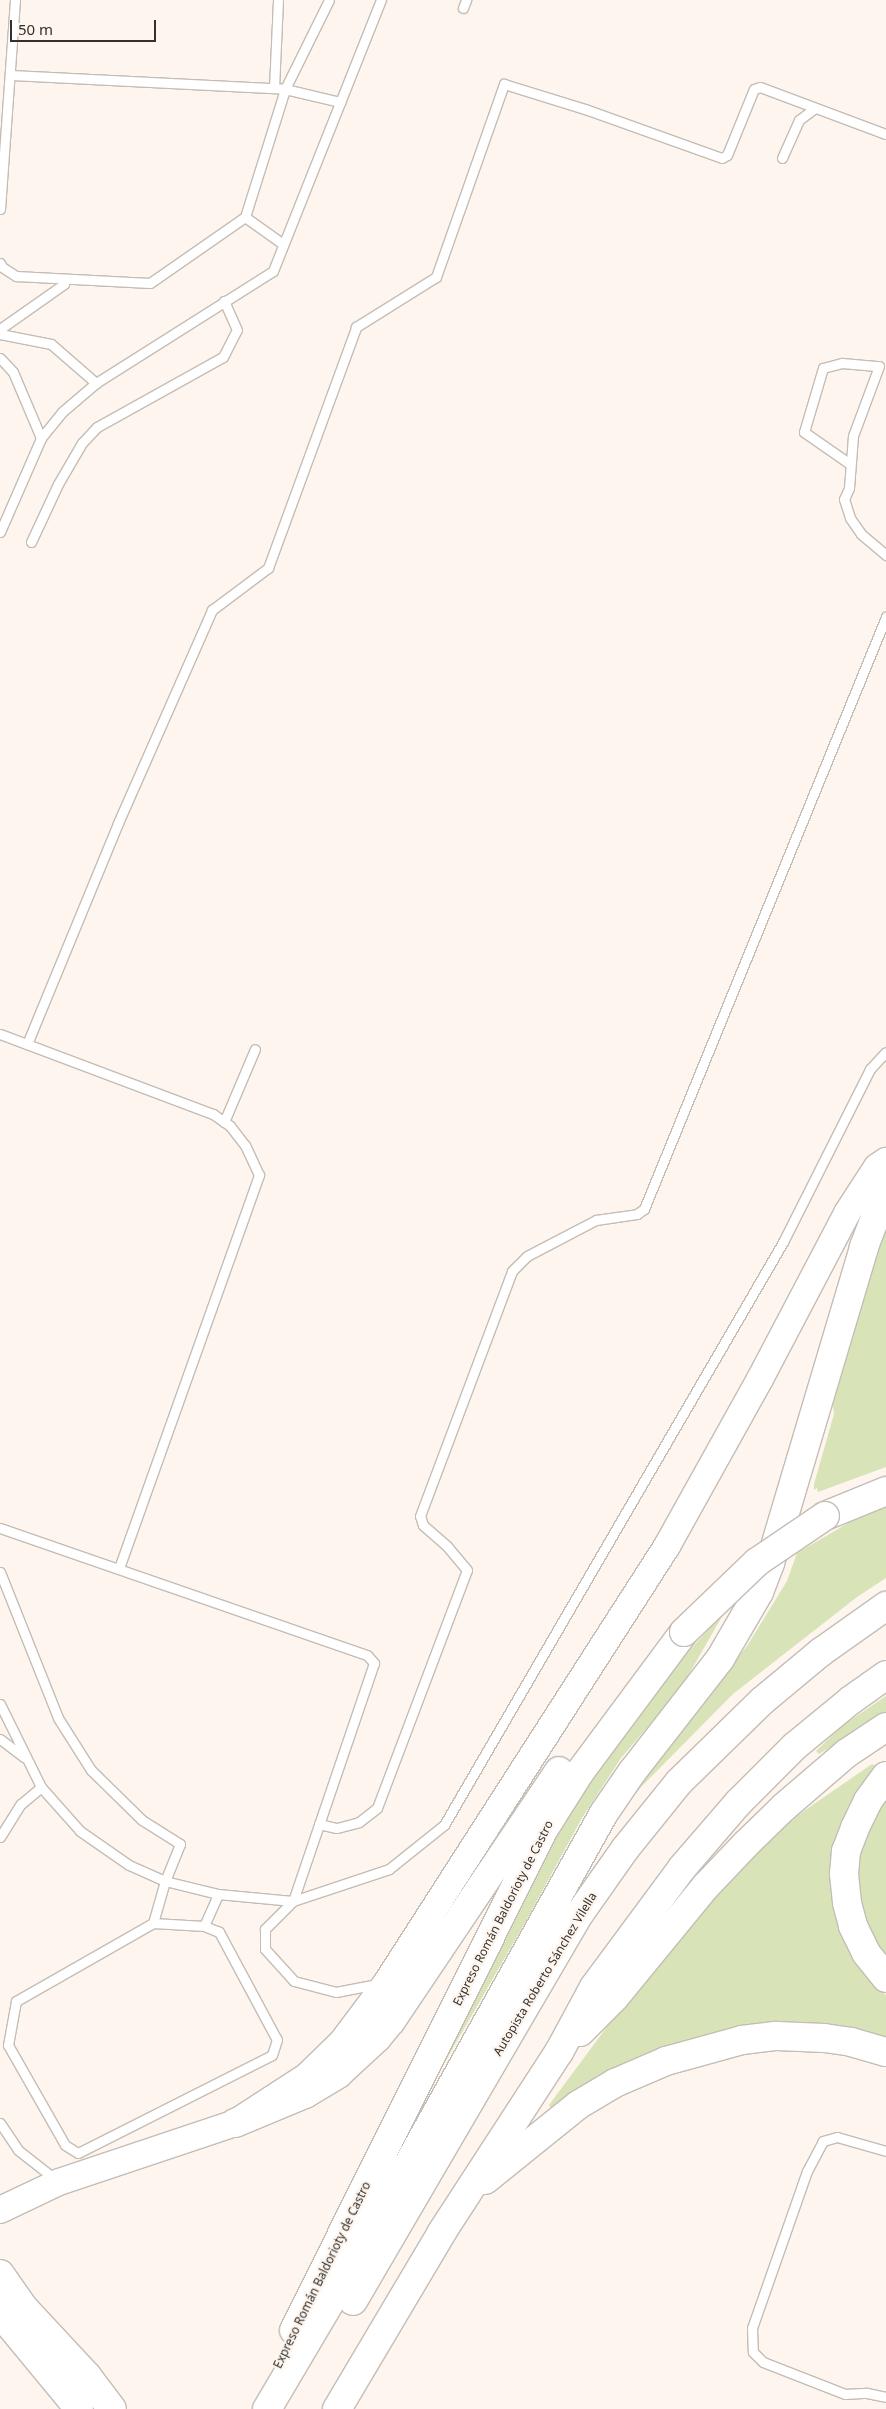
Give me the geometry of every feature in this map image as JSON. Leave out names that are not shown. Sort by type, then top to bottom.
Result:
[{"type":"highway","points":[[267,2409],[352,2265],[522,1956],[604,1813],[632,1772],[720,1659],[759,1592],[770,1563],[864,1247],[886,1189]]},
{"type":"highway","name":"Expreso Román Baldorioty de Castro","points":[[256,2409],[540,1838],[580,1772],[684,1632],[757,1562],[825,1516],[886,1491]]},
{"type":"highway","name":"Autopista Roberto Sánchez Vilella","points":[[287,2409],[316,2363],[580,1913],[624,1849],[679,1782],[762,1701],[821,1652],[886,1606]]},
{"type":"highway","points":[[337,2409],[464,2197],[559,2052],[594,1987],[682,1868],[738,1803],[795,1746],[851,1700],[886,1675]]},
{"type":"highway","points":[[235,2123],[305,2094],[338,2074],[370,2045],[391,2020],[568,1759],[624,1711]]},
{"type":"highway","points":[[559,2052],[615,1997],[706,1886],[747,1843],[784,1807],[847,1753],[886,1727]]},
{"type":"highway","points":[[886,1776],[868,1801],[854,1828],[846,1851],[844,1874],[847,1903],[853,1926],[866,1953],[886,1978]]},
{"type":"highway","points":[[464,2197],[578,2105],[615,2083],[666,2061],[742,2040],[777,2036],[851,2042],[886,2052]]},
{"type":"highway","points":[[0,2274],[22,2306],[87,2376],[112,2409]]},
{"type":"highway","points":[[0,2313],[79,2409]]},
{"type":"main road","points":[[0,2210],[59,2182],[235,2123],[307,2076],[342,2042],[388,1982],[667,1546],[760,1379],[847,1213],[877,1167],[886,1161]]},
{"type":"lane","points":[[0,209],[11,75],[14,0]]},
{"type":"lane","points":[[274,88],[278,0]]},
{"type":"lane","points":[[0,263],[2,267],[16,276],[150,283],[245,217],[286,89],[329,0]]},
{"type":"lane","points":[[0,532],[41,438],[62,412],[96,383],[272,271],[381,0]]},
{"type":"lane","points":[[11,75],[274,88],[286,89],[340,102]]},
{"type":"lane","points":[[26,1044],[118,824],[212,610],[268,568],[356,327],[436,277],[504,84],[584,109],[722,158],[727,155],[754,89],[760,87],[886,134]]},
{"type":"lane","points":[[782,158],[799,120],[815,108]]},
{"type":"lane","points":[[245,217],[283,244]]},
{"type":"lane","points":[[0,330],[64,284],[65,279]]},
{"type":"lane","points":[[31,542],[63,476],[82,443],[97,426],[223,357],[237,330],[224,301]]},
{"type":"lane","points":[[0,334],[51,344],[96,383]]},
{"type":"lane","points":[[0,358],[13,372],[41,438]]},
{"type":"lane","points":[[850,464],[804,432],[823,368],[842,363],[880,366],[853,436],[849,488],[844,499],[850,518],[861,534],[886,555]]},
{"type":"lane","points":[[319,1824],[337,1828],[352,1824],[359,1822],[376,1808],[467,1570],[447,1546],[423,1526],[420,1516],[512,1271],[527,1256],[596,1220],[637,1214],[644,1209],[886,617]]},
{"type":"lane","points":[[0,1034],[213,1114],[230,1126],[245,1145],[259,1176],[119,1569]]},
{"type":"lane","points":[[224,1122],[255,1049]]},
{"type":"lane","points":[[0,1704],[41,1787],[80,1831],[129,1865],[165,1881],[218,1894],[293,1901],[389,1869],[444,1825],[783,1242],[870,1069],[886,1052]]},
{"type":"lane","points":[[0,1528],[367,1654],[374,1663],[293,1901],[265,1929],[265,1949],[294,1981],[336,1992],[388,1982]]},
{"type":"lane","points":[[0,1572],[58,1718],[91,1770],[142,1820],[180,1844],[165,1881],[153,1923]]},
{"type":"lane","points":[[0,1739],[27,1758]]},
{"type":"lane","points":[[0,1837],[21,1804],[41,1787]]},
{"type":"lane","points":[[204,1926],[218,1894]]},
{"type":"lane","points":[[153,1923],[204,1926],[219,1932],[277,2040],[272,2055],[78,2153],[65,2145],[8,2045],[16,2002],[153,1923]]},
{"type":"lane","points":[[0,2123],[18,2150],[59,2182]]},
{"type":"lane","points":[[886,2151],[836,2137],[823,2141],[808,2171],[752,2328],[753,2352],[763,2362],[845,2394],[867,2393],[886,2397]]},
{"type":"green space","points":[[886,1216],[886,1467],[818,1492],[817,1488],[814,1490],[814,1484],[834,1414],[832,1398]]},
{"type":"green space","points":[[886,1507],[886,1578],[857,1597],[733,1694],[642,1786],[614,1820],[642,1775],[747,1646],[787,1581],[797,1553],[850,1522]]},
{"type":"green space","points":[[724,1613],[681,1688],[621,1758],[582,1818],[527,1919],[441,2069],[439,2068],[366,2219],[366,2213],[393,2158],[409,2113],[530,1874],[567,1811],[600,1764],[683,1657]]},
{"type":"green space","points":[[886,1696],[886,1713],[819,1754],[816,1751],[842,1726]]},
{"type":"green space","points":[[872,1764],[878,1770],[833,1855],[830,1888],[837,1920],[852,1958],[871,1982],[886,1995],[886,2041],[861,2032],[818,2024],[777,2023],[743,2027],[708,2034],[664,2049],[561,2106],[550,2107],[549,2105],[638,1985],[733,1876],[770,1839],[801,1813]]},
{"type":"green space","points":[[886,1787],[886,1966],[857,1909],[854,1849]]}]
